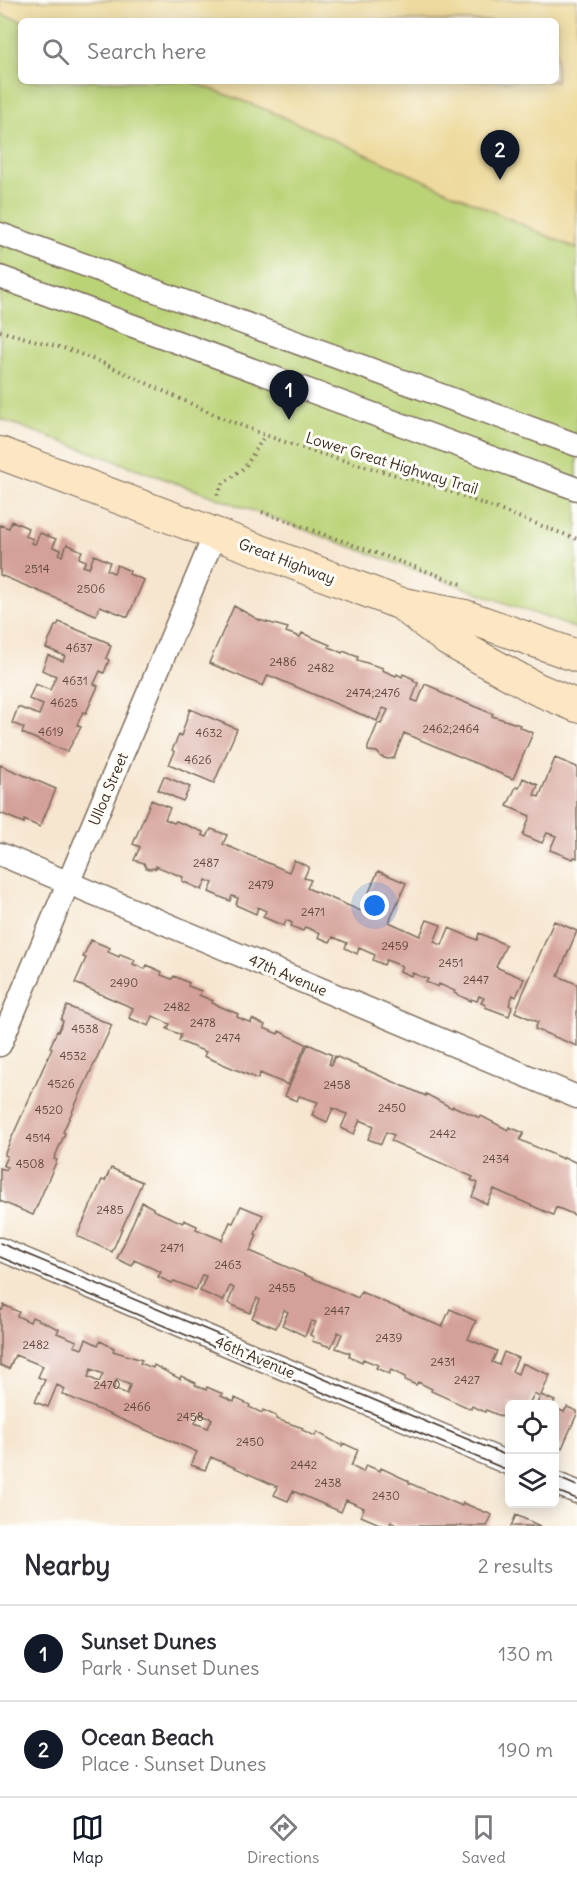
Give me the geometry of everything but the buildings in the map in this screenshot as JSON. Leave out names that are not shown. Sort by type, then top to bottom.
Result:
[{"type":"street","points":[[0,234],[577,445]]},
{"type":"street","points":[[0,278],[577,489]]},
{"type":"street","name":"Great Highway","points":[[0,453],[399,603],[465,616],[577,656]]},
{"type":"street","name":"Ulloa Street","points":[[0,1045],[215,534]]},
{"type":"street","points":[[399,603],[448,640],[537,689],[577,706]]},
{"type":"street","name":"47th Avenue","points":[[0,854],[577,1096]]},
{"type":"street","name":"46th Avenue","points":[[0,1249],[505,1462]]},
{"type":"street","points":[[559,1485],[577,1492]]},
{"type":"path","name":"Lower Great Highway Trail","points":[[0,331],[70,351],[105,364],[265,435],[308,450],[438,487],[577,539]]},
{"type":"path","points":[[217,495],[223,484],[245,467],[265,435]]},
{"type":"path","points":[[262,512],[465,585]]},
{"type":"green space","points":[[0,14],[18,19],[18,84],[198,84],[270,111],[577,249],[577,629],[0,419]]},
{"type":"sand","points":[[0,0],[577,0],[577,249],[270,111],[198,84],[559,84],[559,18],[18,19],[0,14]]},
{"type":"tram line","points":[[0,1243],[505,1455]]},
{"type":"tram line","points":[[0,1257],[505,1469]]},
{"type":"tram line","points":[[559,1478],[577,1486]]},
{"type":"tram line","points":[[559,1492],[577,1499]]},
{"type":"place","name":"Ocean Beach","points":[[500,180]]},
{"type":"place","name":"Sunset Dunes","points":[[289,420]]}]
